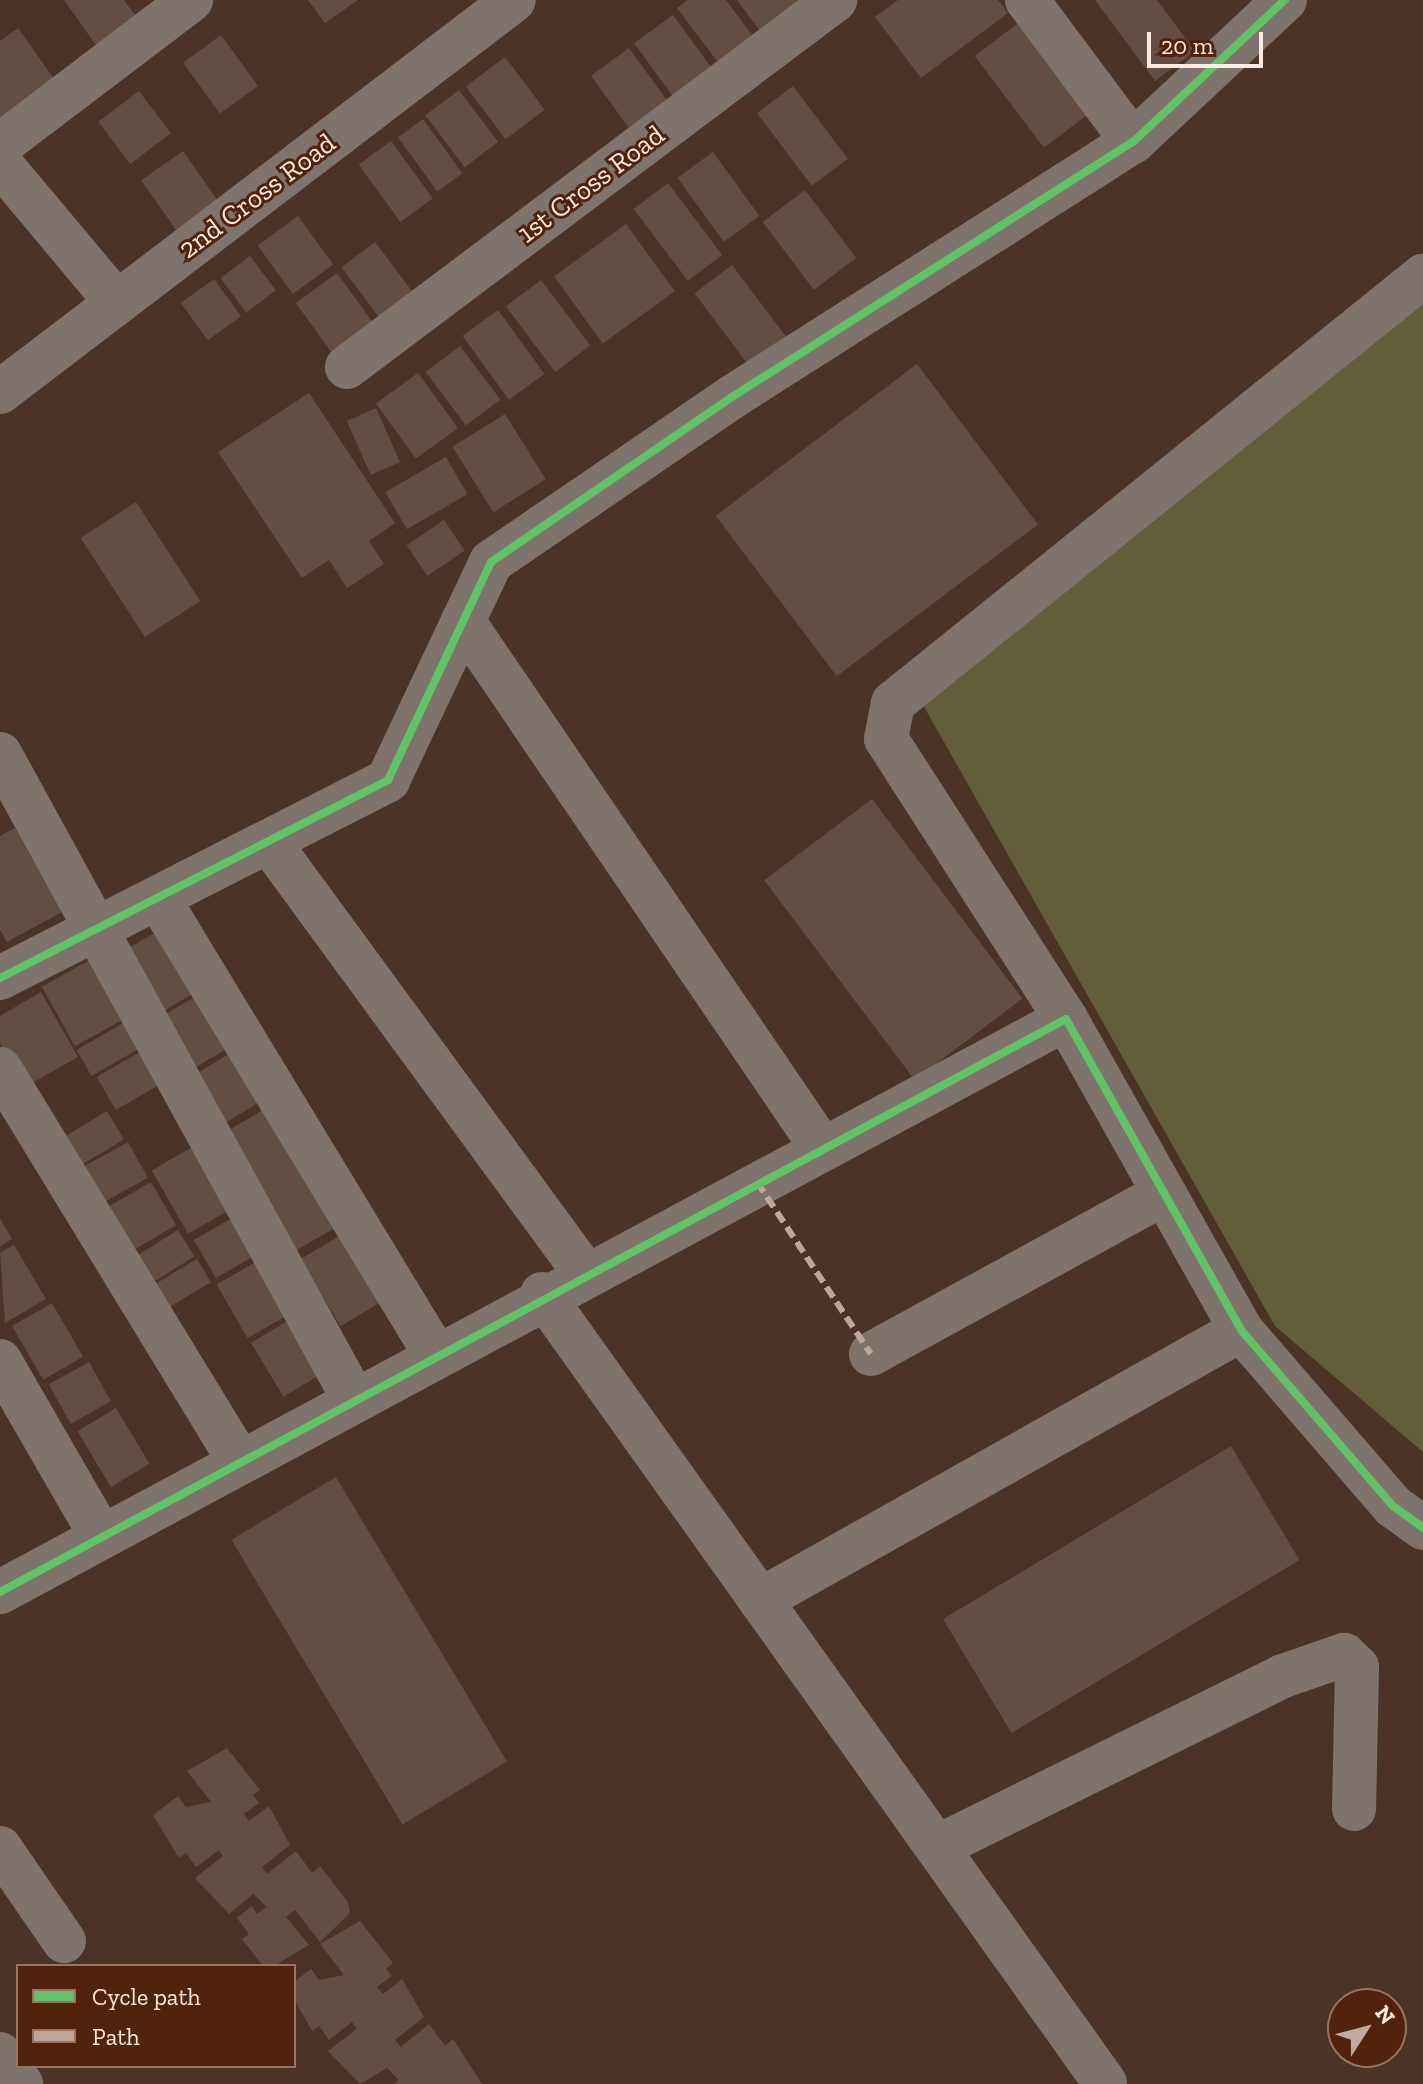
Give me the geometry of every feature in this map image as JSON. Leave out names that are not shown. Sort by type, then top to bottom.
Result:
[{"type":"street","points":[[0,145],[191,0]]},
{"type":"street","name":"2nd Cross Road","points":[[0,392],[514,0]]},
{"type":"street","name":"1st Cross Road","points":[[347,367],[835,0]]},
{"type":"street","points":[[1027,0],[1133,142]]},
{"type":"street","points":[[0,978],[388,780],[491,562],[732,397],[1133,142],[1285,0]]},
{"type":"street","points":[[0,163],[117,303]]},
{"type":"street","points":[[1423,276],[893,703],[886,739],[1066,1019],[1162,1195],[1241,1330],[1393,1506],[1423,1528]]},
{"type":"street","points":[[463,621],[822,1148]]},
{"type":"street","points":[[0,754],[353,1398]]},
{"type":"street","points":[[269,842],[584,1272]]},
{"type":"street","points":[[158,898],[435,1354]]},
{"type":"street","points":[[0,1592],[542,1294],[1066,1019]]},
{"type":"street","points":[[0,1069],[239,1461]]},
{"type":"street","points":[[871,1354],[1162,1195]]},
{"type":"street","points":[[542,1294],[1105,2083]]},
{"type":"street","points":[[760,1600],[1241,1330]]},
{"type":"street","points":[[0,1361],[101,1536]]},
{"type":"street","points":[[937,1847],[1283,1676],[1344,1655],[1357,1667],[1354,1809]]},
{"type":"street","points":[[0,1848],[64,1941]]},
{"type":"street","points":[[0,2054],[21,2084]]},
{"type":"shaded area","points":[[1423,300],[1423,1452],[1275,1326],[923,705]]},
{"type":"building","points":[[64,0],[124,0],[143,26],[103,55]]},
{"type":"building","points":[[308,0],[358,0],[325,23]]},
{"type":"building","points":[[688,0],[726,0],[758,43],[723,69],[677,8]]},
{"type":"building","points":[[737,0],[797,0],[804,10],[766,39]]},
{"type":"building","points":[[898,0],[998,0],[1008,13],[921,78],[875,17]]},
{"type":"building","points":[[1095,0],[1157,0],[1195,51],[1155,81]]},
{"type":"building","points":[[673,15],[716,74],[677,102],[634,43]]},
{"type":"building","points":[[1021,21],[1090,113],[1044,148],[975,56]]},
{"type":"building","points":[[18,28],[62,90],[0,123],[0,41]]},
{"type":"building","points":[[221,35],[258,86],[220,114],[183,63]]},
{"type":"building","points":[[629,48],[672,107],[634,135],[591,76]]},
{"type":"building","points":[[505,57],[545,110],[506,139],[466,86]]},
{"type":"building","points":[[793,86],[848,159],[812,186],[757,113]]},
{"type":"building","points":[[459,90],[498,142],[465,167],[425,115]]},
{"type":"building","points":[[139,91],[171,133],[130,164],[98,122]]},
{"type":"building","points":[[423,119],[462,173],[437,191],[398,137]]},
{"type":"building","points":[[391,141],[433,198],[400,222],[359,165]]},
{"type":"building","points":[[183,151],[224,210],[183,239],[141,180]]},
{"type":"building","points":[[713,152],[759,216],[724,242],[677,178]]},
{"type":"building","points":[[668,183],[722,255],[688,281],[634,209]]},
{"type":"building","points":[[805,190],[856,258],[814,290],[763,222]]},
{"type":"building","points":[[298,216],[333,265],[293,294],[258,245]]},
{"type":"building","points":[[626,224],[675,291],[603,343],[554,276]]},
{"type":"building","points":[[375,242],[417,298],[384,323],[341,267]]},
{"type":"building","points":[[250,256],[276,290],[246,313],[220,278]]},
{"type":"building","points":[[732,265],[789,341],[752,369],[694,293]]},
{"type":"building","points":[[337,273],[381,334],[340,364],[296,303]]},
{"type":"building","points":[[214,279],[241,316],[208,340],[181,303]]},
{"type":"building","points":[[541,280],[590,345],[555,372],[506,306]]},
{"type":"building","points":[[498,310],[544,374],[509,400],[462,336]]},
{"type":"building","points":[[460,346],[500,400],[466,425],[426,372]]},
{"type":"building","points":[[917,364],[1038,525],[837,676],[716,516]]},
{"type":"building","points":[[418,373],[458,428],[416,459],[376,404]]},
{"type":"building","points":[[309,393],[395,523],[369,541],[384,564],[347,588],[329,560],[302,578],[218,452]]},
{"type":"building","points":[[376,408],[400,462],[371,475],[347,421]]},
{"type":"building","points":[[505,414],[546,479],[493,512],[452,447]]},
{"type":"building","points":[[446,457],[467,494],[407,529],[385,492]]},
{"type":"building","points":[[136,502],[200,601],[145,637],[81,538]]},
{"type":"building","points":[[444,520],[465,551],[427,576],[407,545]]},
{"type":"building","points":[[872,799],[1022,999],[915,1080],[764,880]]},
{"type":"building","points":[[15,828],[62,912],[7,942],[0,930],[0,836]]},
{"type":"building","points":[[158,931],[194,993],[153,1017],[117,954]]},
{"type":"building","points":[[90,960],[123,1019],[75,1046],[42,987]]},
{"type":"building","points":[[41,992],[78,1057],[25,1087],[0,1043],[0,1016]]},
{"type":"building","points":[[196,996],[227,1048],[186,1073],[155,1021]]},
{"type":"building","points":[[125,1022],[140,1048],[92,1076],[77,1050]]},
{"type":"building","points":[[234,1051],[263,1100],[219,1127],[189,1078]]},
{"type":"building","points":[[140,1052],[159,1085],[116,1110],[97,1077]]},
{"type":"building","points":[[265,1109],[334,1229],[288,1255],[219,1136]]},
{"type":"building","points":[[107,1111],[124,1139],[79,1166],[62,1138]]},
{"type":"building","points":[[128,1142],[148,1178],[99,1205],[79,1169]]},
{"type":"building","points":[[201,1142],[238,1205],[188,1234],[152,1170]]},
{"type":"building","points":[[151,1182],[176,1225],[128,1253],[103,1210]]},
{"type":"building","points":[[0,1218],[12,1239],[0,1246]]},
{"type":"building","points":[[232,1218],[254,1256],[216,1278],[194,1240]]},
{"type":"building","points":[[178,1230],[194,1256],[150,1284],[134,1258]]},
{"type":"building","points":[[346,1232],[386,1299],[341,1326],[301,1259]]},
{"type":"building","points":[[14,1245],[46,1299],[5,1323],[0,1253]]},
{"type":"building","points":[[266,1256],[297,1310],[248,1338],[217,1284]]},
{"type":"building","points":[[197,1259],[211,1282],[166,1309],[152,1286]]},
{"type":"building","points":[[52,1303],[83,1357],[43,1380],[12,1326]]},
{"type":"building","points":[[299,1314],[331,1368],[283,1397],[251,1343]]},
{"type":"building","points":[[89,1362],[111,1401],[71,1424],[49,1384]]},
{"type":"building","points":[[116,1408],[149,1464],[111,1487],[77,1431]]},
{"type":"building","points":[[1231,1446],[1300,1560],[1011,1733],[943,1619]]},
{"type":"building","points":[[336,1477],[507,1762],[402,1824],[231,1540]]},
{"type":"building","points":[[227,1748],[260,1790],[253,1795],[259,1803],[244,1814],[249,1821],[269,1806],[290,1845],[262,1867],[267,1874],[296,1851],[312,1873],[320,1866],[348,1902],[350,1913],[320,1942],[295,1910],[286,1917],[309,1945],[277,1964],[261,1964],[242,1939],[249,1934],[237,1918],[252,1906],[257,1914],[266,1907],[253,1894],[229,1914],[195,1878],[223,1856],[219,1850],[196,1867],[186,1853],[179,1858],[153,1815],[178,1796],[186,1807],[211,1802],[187,1771]]},
{"type":"building","points":[[360,1921],[393,1963],[386,1969],[392,1976],[377,1987],[383,1994],[402,1979],[424,2017],[395,2040],[401,2047],[429,2024],[445,2046],[453,2039],[482,2084],[394,2084],[399,2080],[387,2068],[360,2084],[328,2051],[357,2029],[352,2022],[329,2040],[319,2026],[312,2031],[296,2003],[296,1980],[311,1969],[319,1980],[344,1975],[320,1944]]},
{"type":"marked path","points":[[757,1182],[871,1354]]},
{"type":"cycle path","points":[[0,978],[388,780],[491,562],[732,397],[1133,142],[1285,0]]},
{"type":"cycle path","points":[[0,1592],[1066,1019],[1241,1330],[1393,1506],[1423,1528]]}]
